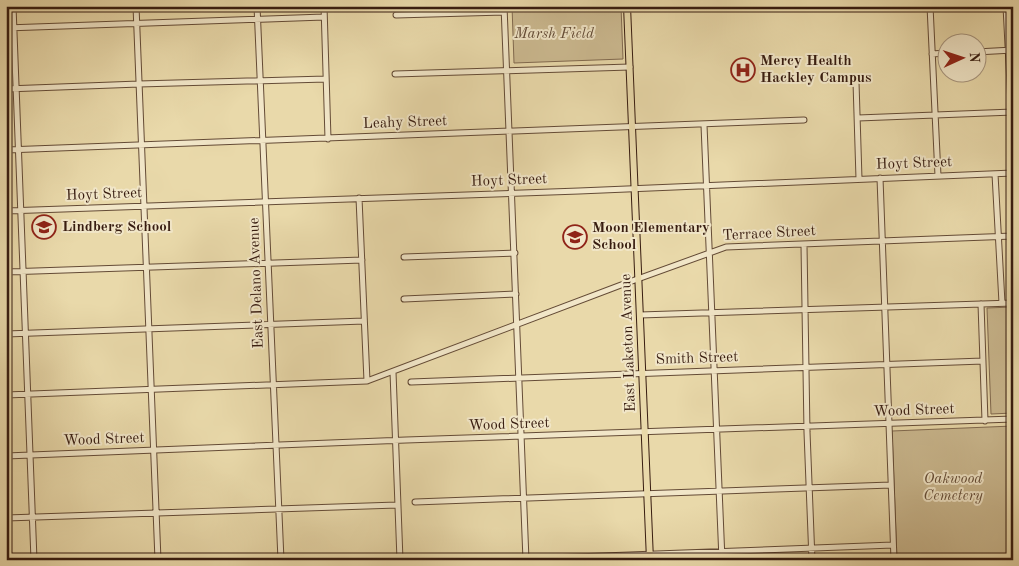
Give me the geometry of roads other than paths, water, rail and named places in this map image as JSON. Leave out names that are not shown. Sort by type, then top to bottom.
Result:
[{"type":"main road","name":"East Laketon Avenue","points":[[627,6],[650,557]]},
{"type":"street","points":[[13,6],[34,560]]},
{"type":"street","points":[[136,6],[152,451],[158,560]]},
{"type":"street","name":"East Delano Avenue","points":[[257,6],[281,560]]},
{"type":"street","points":[[324,6],[328,139]]},
{"type":"street","points":[[930,6],[938,176]]},
{"type":"street","points":[[1006,6],[1011,50],[1013,144]]},
{"type":"street","points":[[396,15],[504,9],[526,559]]},
{"type":"street","points":[[6,28],[324,17]]},
{"type":"street","points":[[986,51],[1011,50]]},
{"type":"street","points":[[932,54],[936,54]]},
{"type":"street","points":[[395,74],[630,67]]},
{"type":"street","points":[[6,89],[326,78]]},
{"type":"street","points":[[856,82],[859,179]]},
{"type":"street","points":[[858,118],[1012,112]]},
{"type":"street","name":"Leahy Street","points":[[6,150],[632,128],[804,120]]},
{"type":"street","points":[[704,125],[722,560]]},
{"type":"street","name":"Hoyt Street","points":[[6,211],[1013,173]]},
{"type":"street","points":[[995,174],[1002,303]]},
{"type":"street","points":[[880,178],[894,560]]},
{"type":"street","points":[[359,198],[367,382]]},
{"type":"street","name":"Terrace Street","points":[[6,396],[367,382],[639,278],[726,247],[1013,236]]},
{"type":"street","points":[[804,245],[812,560]]},
{"type":"street","points":[[404,257],[514,253]]},
{"type":"street","points":[[6,272],[362,260]]},
{"type":"street","points":[[404,299],[516,294]]},
{"type":"street","points":[[640,315],[1013,303]]},
{"type":"street","points":[[981,304],[985,421]]},
{"type":"street","points":[[6,334],[364,321]]},
{"type":"street","name":"Smith Street","points":[[411,382],[983,361]]},
{"type":"street","points":[[393,372],[400,560]]},
{"type":"street","name":"Wood Street","points":[[6,456],[1013,420]]},
{"type":"street","points":[[414,502],[890,485]]},
{"type":"street","points":[[6,518],[397,505]]},
{"type":"street","points":[[498,560],[650,557],[893,545]]},
{"type":"place","name":"Mercy Health Hackley Campus","points":[[743,70]]},
{"type":"place","name":"Lindberg School","points":[[44,227]]},
{"type":"place","name":"Moon Elementary School","points":[[575,237]]},
{"type":"park label","name":"Marsh Field","points":[[554,34]]},
{"type":"park label","name":"Oakwood Cemetery","points":[[953,488]]}]
